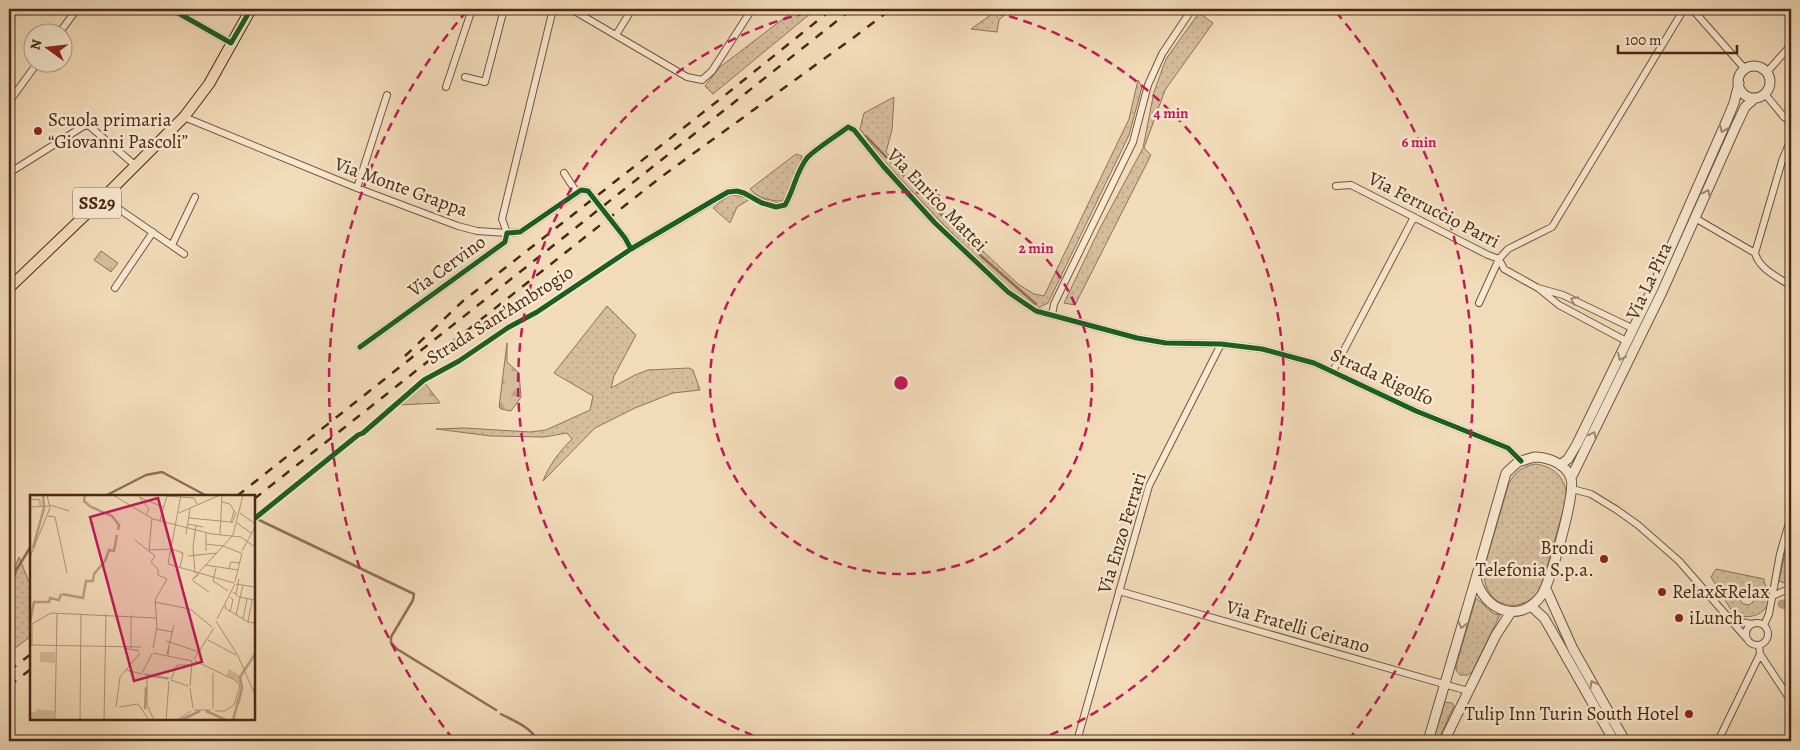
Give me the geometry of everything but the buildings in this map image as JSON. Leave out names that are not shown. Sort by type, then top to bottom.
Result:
[{"type":"main road","name":"SS29","points":[[9,288],[184,117],[209,84],[250,9]]},
{"type":"street","points":[[67,22],[77,9]]},
{"type":"street","points":[[171,9],[231,43]]},
{"type":"street","points":[[446,87],[472,9]]},
{"type":"street","points":[[465,77],[485,82],[504,9]]},
{"type":"street","points":[[507,233],[502,219],[553,9]]},
{"type":"street","points":[[572,9],[687,77],[702,80],[712,71],[752,9]]},
{"type":"street","points":[[616,35],[632,9]]},
{"type":"street","points":[[1052,315],[1054,304],[1132,142],[1148,85],[1162,54],[1192,9]]},
{"type":"street","points":[[1479,303],[1499,259],[1508,249],[1552,227],[1684,9]]},
{"type":"street","points":[[1692,9],[1745,69]]},
{"type":"street","points":[[1767,72],[1791,45]]},
{"type":"street","points":[[1759,66],[1767,72],[1770,86],[1765,94],[1755,98],[1746,95],[1740,88],[1741,73],[1745,69],[1759,66]]},
{"type":"street","points":[[9,102],[31,72]]},
{"type":"street","name":"Via La Pira","points":[[1560,465],[1568,458],[1577,444],[1628,342],[1728,120],[1739,83]]},
{"type":"street","points":[[1765,94],[1784,117],[1791,121]]},
{"type":"street","points":[[357,188],[388,95]]},
{"type":"street","name":"Via La Pira","points":[[1571,478],[1624,371],[1742,114],[1755,98]]},
{"type":"street","name":"Via Monte Grappa","points":[[184,117],[357,188],[458,226],[477,231],[507,233]]},
{"type":"street","points":[[9,173],[87,124],[136,166]]},
{"type":"street","name":"Via Enrico Mattei","points":[[631,249],[728,192],[737,191],[744,193],[762,203],[776,207],[785,205],[808,156],[848,127],[854,130],[883,166],[966,254],[1008,292],[1036,311],[1137,338],[1166,343],[1221,344]]},
{"type":"street","points":[[1791,139],[1782,161],[1755,253],[1761,265],[1791,286]]},
{"type":"street","points":[[564,173],[576,193]]},
{"type":"street","name":"Via Ferruccio Parri","points":[[1336,186],[1351,185],[1488,256],[1499,259],[1504,269],[1538,288]]},
{"type":"street","name":"Via Cervino","points":[[360,347],[505,242],[507,233],[520,232],[581,190],[588,191],[625,238],[631,249]]},
{"type":"street","points":[[172,245],[195,197]]},
{"type":"street","points":[[103,198],[184,254]]},
{"type":"street","points":[[1333,371],[1414,217]]},
{"type":"street","points":[[1695,218],[1755,253]]},
{"type":"street","points":[[116,288],[153,232]]},
{"type":"street","points":[[1538,288],[1563,295],[1634,329]]},
{"type":"street","points":[[1538,288],[1559,306],[1628,342]]},
{"type":"street","points":[[1583,318],[1588,307]]},
{"type":"street","name":"Strada Rigolfo","points":[[1221,344],[1262,349],[1314,363],[1416,410],[1508,448],[1521,461]]},
{"type":"street","name":"Via Enzo Ferrari","points":[[1076,741],[1149,486],[1221,344]]},
{"type":"street","points":[[1428,741],[1503,480],[1511,467],[1521,461],[1536,457],[1560,465],[1571,478],[1572,490],[1570,504],[1546,589],[1531,606],[1511,612],[1491,603],[1482,593],[1476,578]]},
{"type":"street","points":[[1572,490],[1591,494],[1638,526],[1679,561],[1748,640],[1753,644],[1759,645]]},
{"type":"street","points":[[1764,625],[1769,614],[1791,516]]},
{"type":"street","points":[[1787,531],[1791,540]]},
{"type":"street","points":[[1772,596],[1791,588]]},
{"type":"street","points":[[1546,589],[1573,648],[1625,741]]},
{"type":"street","name":"Via Fratelli Ceirano","points":[[1119,592],[1468,691]]},
{"type":"street","points":[[1531,606],[1544,618],[1614,741]]},
{"type":"street","points":[[1444,741],[1496,635],[1511,612]]},
{"type":"street","points":[[1724,613],[1741,622],[1764,625],[1768,631],[1767,638],[1759,645]]},
{"type":"street","points":[[1748,640],[1746,631],[1753,624]]},
{"type":"street","points":[[1759,645],[1760,654],[1791,701]]},
{"type":"street","points":[[1718,741],[1760,654]]},
{"type":"green space","points":[[796,9],[816,9],[713,94],[705,86],[720,67]]},
{"type":"green space","points":[[999,9],[1011,9],[999,20],[997,32],[971,29]]},
{"type":"green space","points":[[1199,13],[1213,23],[1165,90],[1144,148],[1151,155],[1075,305],[1064,303],[1099,230],[1143,148],[1154,92],[1166,59]]},
{"type":"green space","points":[[1138,80],[1142,87],[1129,135],[1048,303],[1036,309],[1012,293],[941,222],[883,160],[860,129],[864,113],[894,97],[892,130],[886,152],[951,221],[1018,284],[1034,294],[1044,296],[1129,119]]},
{"type":"green space","points":[[796,154],[802,156],[792,188],[782,201],[764,198],[750,189]]},
{"type":"green space","points":[[737,195],[750,199],[737,207],[730,223],[713,208],[728,196]]},
{"type":"green space","points":[[101,251],[118,263],[111,272],[94,260]]},
{"type":"green space","points":[[607,306],[636,335],[614,376],[611,388],[648,370],[689,368],[693,370],[700,390],[673,393],[635,408],[595,428],[543,481],[555,458],[572,439],[567,433],[544,437],[491,436],[436,429],[465,428],[530,432],[546,430],[590,410],[593,396],[554,373]]},
{"type":"green space","points":[[507,343],[507,362],[519,373],[521,397],[511,411],[499,407]]},
{"type":"green space","points":[[424,382],[440,403],[398,405]]},
{"type":"green space","points":[[1535,464],[1549,468],[1559,475],[1565,486],[1566,500],[1541,589],[1522,604],[1511,605],[1502,603],[1494,598],[1488,590],[1484,578],[1485,565],[1509,483],[1520,470]]},
{"type":"green space","points":[[1787,542],[1791,546],[1791,576],[1787,584],[1779,581]]},
{"type":"green space","points":[[19,557],[30,584],[30,637],[9,653],[9,583],[16,575],[16,564]]},
{"type":"green space","points":[[1716,569],[1764,579],[1769,593],[1767,606],[1763,611],[1752,616],[1745,617],[1733,613],[1711,577]],"holes":[[[1744,587],[1750,587],[1756,594],[1755,600],[1749,605],[1743,604],[1738,597],[1740,590]]]},
{"type":"green space","points":[[1476,598],[1494,614],[1500,615],[1472,672],[1468,675],[1460,675],[1456,670],[1456,666]]},
{"type":"green space","points":[[1445,702],[1452,703],[1454,706],[1438,741],[1433,741]]},
{"type":"waterway","points":[[866,136],[981,256],[1036,304]]},
{"type":"waterway","points":[[107,495],[146,475],[162,472],[205,495]]},
{"type":"waterway","points":[[259,520],[414,594],[413,600],[391,637],[391,643],[397,649],[496,710]]},
{"type":"waterway","points":[[9,582],[30,548]]},
{"type":"waterway","points":[[1782,604],[1791,607]]},
{"type":"waterway","points":[[501,714],[527,728],[537,741]]},
{"type":"railway","points":[[405,356],[463,301],[832,9]]},
{"type":"railway","points":[[238,495],[852,9]]},
{"type":"railway","points":[[255,498],[661,177],[891,9]]},
{"type":"railway","points":[[9,671],[30,655]]},
{"type":"railway","points":[[9,686],[30,670]]},
{"type":"cycle path","points":[[171,9],[231,43],[251,9]]},
{"type":"cycle path","name":"Strada Sant'Ambrogio","points":[[255,518],[358,435],[363,433],[424,380],[459,361],[509,327],[537,312],[631,249],[728,192],[737,191],[744,193],[762,203],[776,207],[785,205],[800,169],[807,158],[848,127],[854,130],[883,166],[935,223],[1008,292],[1036,311],[1137,338],[1166,343],[1221,344],[1262,349],[1314,363],[1416,411],[1508,448],[1521,461]]},
{"type":"cycle path","points":[[360,347],[505,242],[507,233],[520,232],[581,190],[588,191],[625,238],[631,249]]},
{"type":"place","name":"Scuola primaria “Giovanni Pascoli”","points":[[38,131]]},
{"type":"place","name":"Brondi Telefonia S.p.a.","points":[[1604,559]]},
{"type":"place","name":"Relax&Relax","points":[[1662,592]]},
{"type":"place","name":"iLunch","points":[[1679,618]]},
{"type":"place","name":"Tulip Inn Turin South Hotel","points":[[1689,714]]}]
